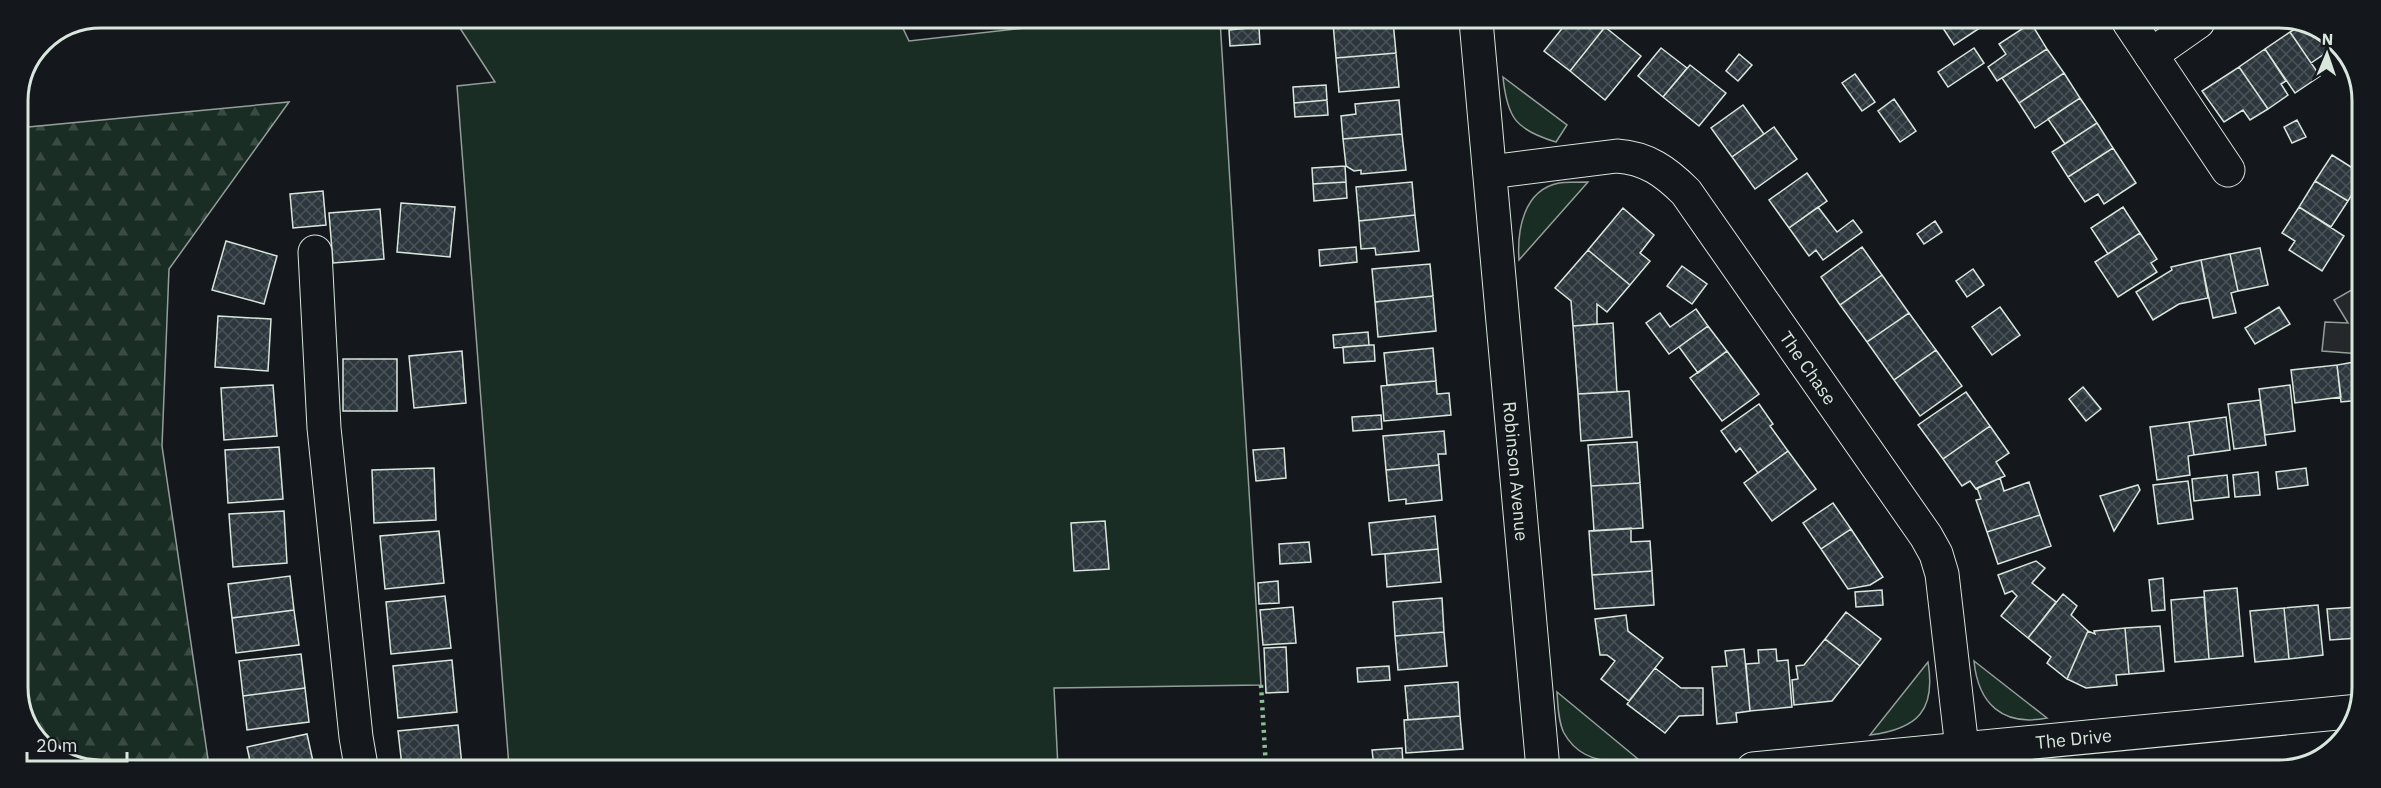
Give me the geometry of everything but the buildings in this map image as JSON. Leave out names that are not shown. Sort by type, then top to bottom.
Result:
[{"type":"street","name":"Robinson Avenue","points":[[1477,28],[1542,760]]},
{"type":"street","points":[[2133,28],[2228,170]]},
{"type":"street","points":[[2151,55],[2189,28]]},
{"type":"street","name":"The Chase","points":[[1490,172],[1617,156],[1634,157],[1667,173],[1686,192],[1926,536],[1936,554],[1942,574],[1962,748]]},
{"type":"street","points":[[315,252],[324,428],[360,760]]},
{"type":"street","name":"The Drive","points":[[1843,760],[2347,712]]},
{"type":"green space","points":[[460,28],[903,28],[909,41],[1025,28],[1220,28],[1261,685],[1054,688],[1058,760],[508,760],[457,86],[495,82]]},
{"type":"green space","points":[[1503,77],[1567,125],[1556,142],[1531,133],[1516,120],[1507,103]]},
{"type":"green space","points":[[289,102],[169,269],[162,446],[208,760],[102,760],[83,757],[69,752],[47,735],[34,714],[30,701],[29,127]]},
{"type":"green space","points":[[1588,182],[1519,260],[1521,225],[1530,203],[1537,194],[1559,183]]},
{"type":"green space","points":[[1974,661],[2047,718],[2017,719],[1995,709],[1981,689]]},
{"type":"green space","points":[[1928,662],[1929,693],[1926,705],[1920,714],[1912,722],[1900,728],[1870,735]]},
{"type":"green space","points":[[1557,692],[1638,759],[1601,760],[1578,750],[1564,733]]},
{"type":"shaded area","points":[[2352,290],[2352,353],[2322,351],[2325,322],[2348,323],[2334,300]]},
{"type":"hedge","points":[[1261,685],[1266,760]]}]
